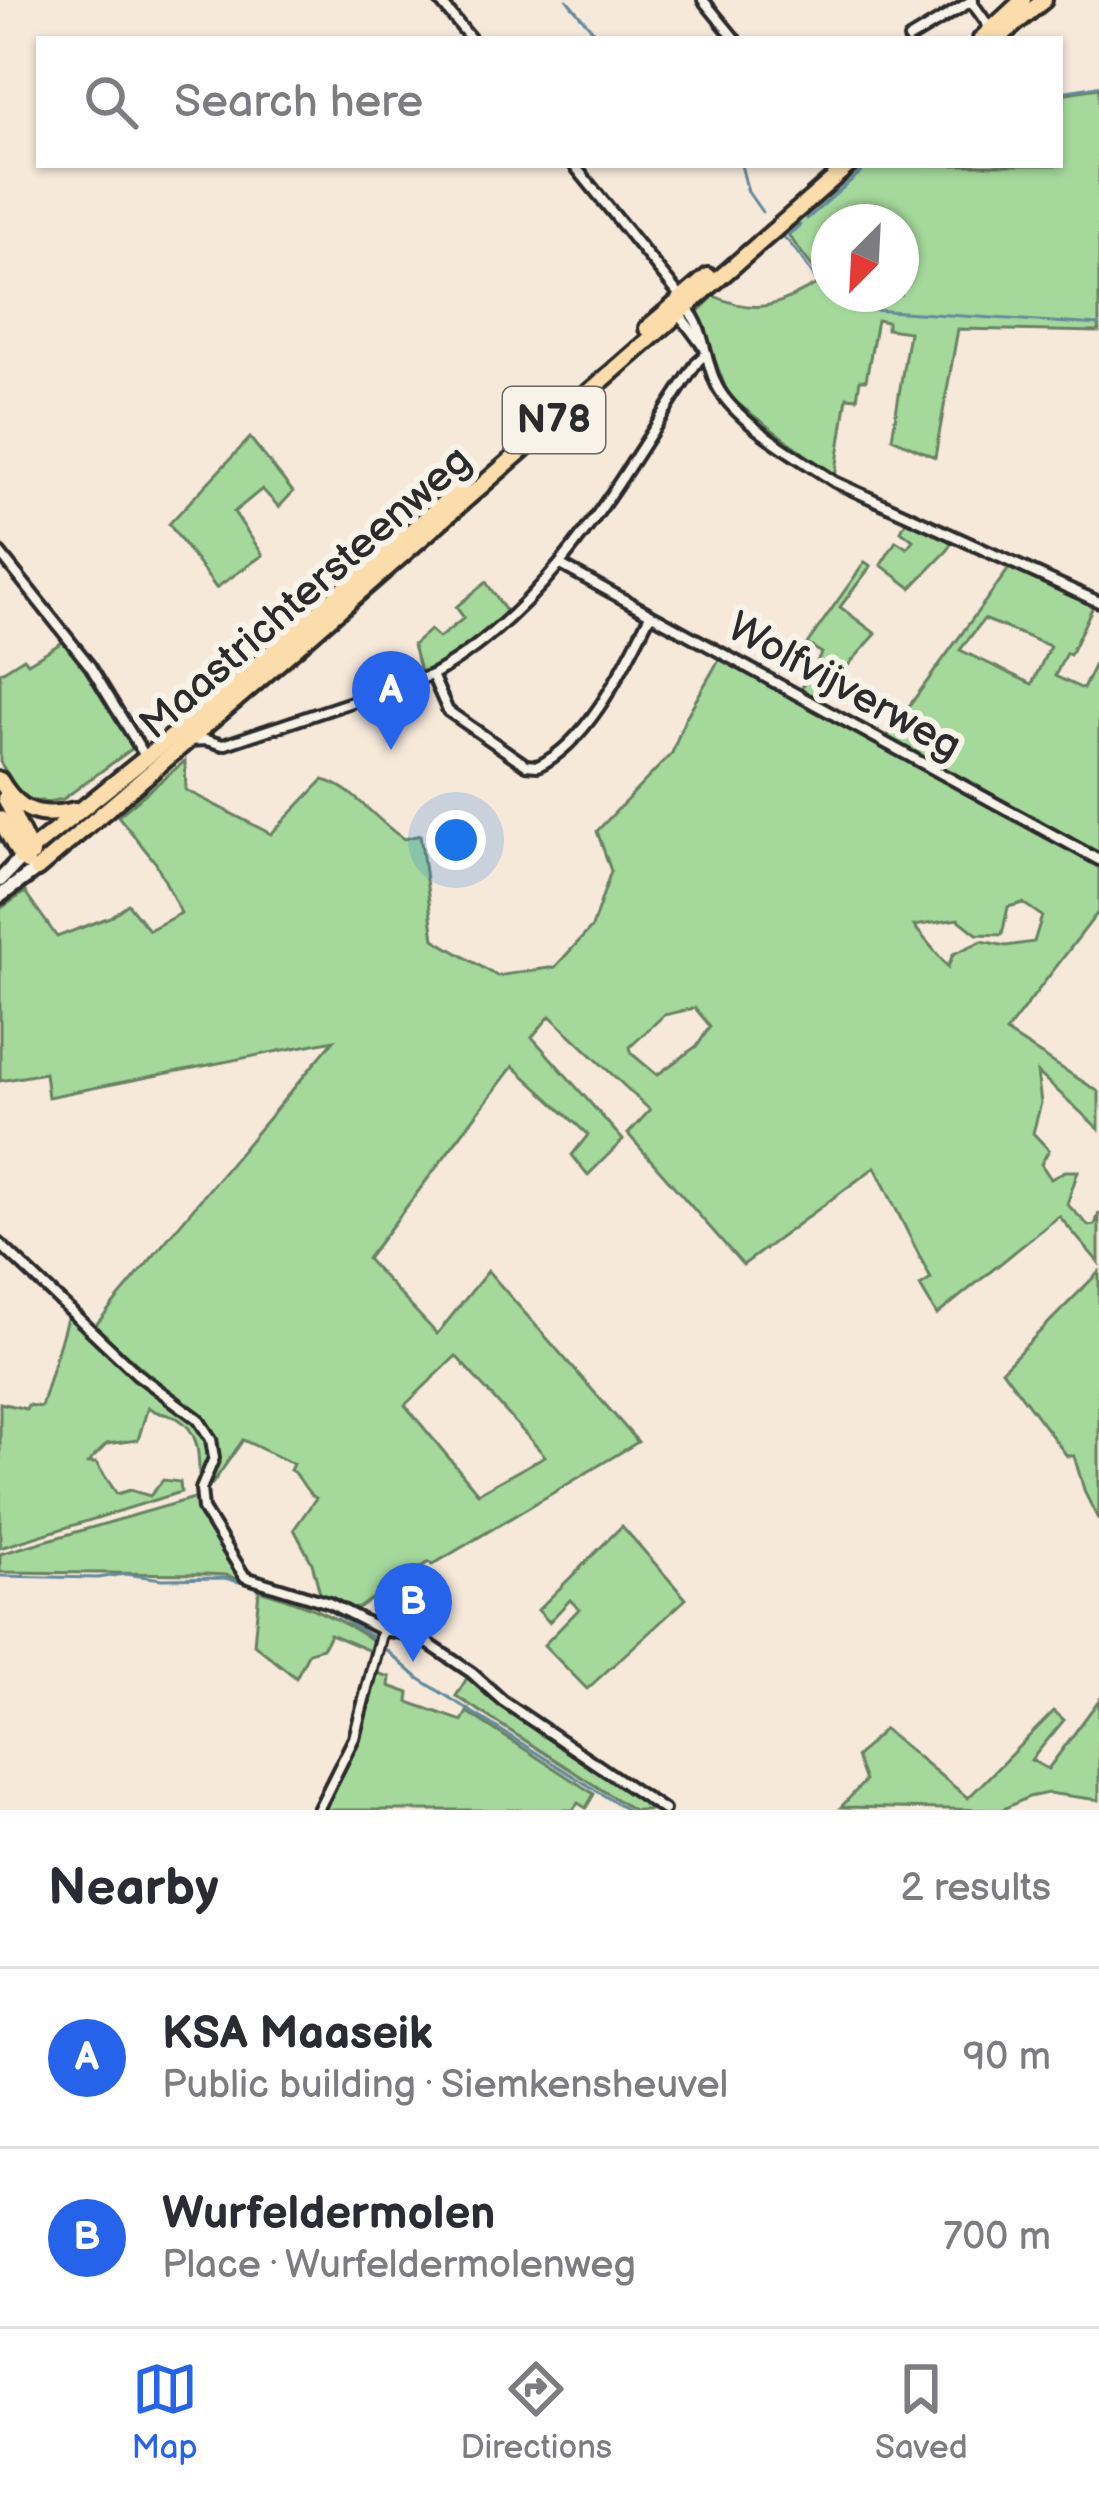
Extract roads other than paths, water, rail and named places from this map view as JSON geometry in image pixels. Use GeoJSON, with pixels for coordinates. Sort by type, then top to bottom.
{"type":"FeatureCollection","features":[{"type":"Feature","properties":{"kind":"main road"},"geometry":{"type":"LineString","coordinates":[[989,35],[1023,0]]}},
{"type":"Feature","properties":{"kind":"main road"},"geometry":{"type":"LineString","coordinates":[[989,35],[1044,0]]}},
{"type":"Feature","properties":{"kind":"main road","name":"N78"},"geometry":{"type":"LineString","coordinates":[[705,284],[832,168]]}},
{"type":"Feature","properties":{"kind":"main road","name":"N78"},"geometry":{"type":"LineString","coordinates":[[705,284],[845,168]]}},
{"type":"Feature","properties":{"kind":"main road","name":"Maastrichtersteenweg"},"geometry":{"type":"LineString","coordinates":[[0,896],[188,742],[206,733],[705,284]]}},
{"type":"Feature","properties":{"kind":"main road","name":"Maastrichtersteenweg"},"geometry":{"type":"LineString","coordinates":[[0,880],[682,306]]}},
{"type":"Feature","properties":{"kind":"main road"},"geometry":{"type":"LineString","coordinates":[[310,615],[318,622],[315,631]]}},
{"type":"Feature","properties":{"kind":"main road"},"geometry":{"type":"LineString","coordinates":[[0,784],[26,854]]}},
{"type":"Feature","properties":{"kind":"main road"},"geometry":{"type":"LineString","coordinates":[[0,784],[16,803],[33,813],[80,808]]}},
{"type":"Feature","properties":{"kind":"main road"},"geometry":{"type":"LineString","coordinates":[[0,819],[37,868]]}},
{"type":"Feature","properties":{"kind":"street"},"geometry":{"type":"LineString","coordinates":[[439,0],[469,36]]}},
{"type":"Feature","properties":{"kind":"street"},"geometry":{"type":"LineString","coordinates":[[914,36],[971,0],[989,35]]}},
{"type":"Feature","properties":{"kind":"street"},"geometry":{"type":"LineString","coordinates":[[702,2],[733,36]]}},
{"type":"Feature","properties":{"kind":"street"},"geometry":{"type":"LineString","coordinates":[[576,168],[682,306],[718,388],[736,411],[835,482],[1099,602]]}},
{"type":"Feature","properties":{"kind":"street"},"geometry":{"type":"LineString","coordinates":[[206,733],[223,745],[432,675],[461,659],[508,622],[561,565],[705,351]]}},
{"type":"Feature","properties":{"kind":"street"},"geometry":{"type":"LineString","coordinates":[[0,553],[90,665],[146,758]]}},
{"type":"Feature","properties":{"kind":"street","name":"Wolfvijverweg"},"geometry":{"type":"LineString","coordinates":[[561,565],[1099,860]]}},
{"type":"Feature","properties":{"kind":"street"},"geometry":{"type":"LineString","coordinates":[[432,675],[448,711],[526,765],[544,764],[611,690],[650,615]]}},
{"type":"Feature","properties":{"kind":"street"},"geometry":{"type":"LineString","coordinates":[[0,1244],[136,1374],[198,1419],[211,1439],[214,1459],[200,1494],[203,1509],[245,1577],[329,1603],[380,1640],[412,1635],[426,1642],[503,1701],[664,1810]]}},
{"type":"Feature","properties":{"kind":"street"},"geometry":{"type":"LineString","coordinates":[[318,1810],[354,1738],[380,1640]]}},
{"type":"Feature","properties":{"kind":"waterway"},"geometry":{"type":"LineString","coordinates":[[567,0],[597,36]]}},
{"type":"Feature","properties":{"kind":"waterway"},"geometry":{"type":"LineString","coordinates":[[1063,92],[1099,86]]}},
{"type":"Feature","properties":{"kind":"waterway"},"geometry":{"type":"LineString","coordinates":[[742,168],[748,192],[762,212]]}},
{"type":"Feature","properties":{"kind":"waterway"},"geometry":{"type":"LineString","coordinates":[[807,219],[866,168]]}},
{"type":"Feature","properties":{"kind":"waterway"},"geometry":{"type":"LineString","coordinates":[[788,235],[800,225]]}},
{"type":"Feature","properties":{"kind":"waterway"},"geometry":{"type":"LineString","coordinates":[[784,237],[822,287],[857,309],[1099,325]]}},
{"type":"Feature","properties":{"kind":"waterway"},"geometry":{"type":"LineString","coordinates":[[0,1576],[225,1578],[320,1605],[369,1635],[418,1678],[627,1810]]}},
{"type":"Feature","properties":{"kind":"place","name":"KSA Maaseik"},"geometry":{"type":"Point","coordinates":[391,750]}},
{"type":"Feature","properties":{"kind":"place","name":"Wurfeldermolen"},"geometry":{"type":"Point","coordinates":[413,1662]}}]}
